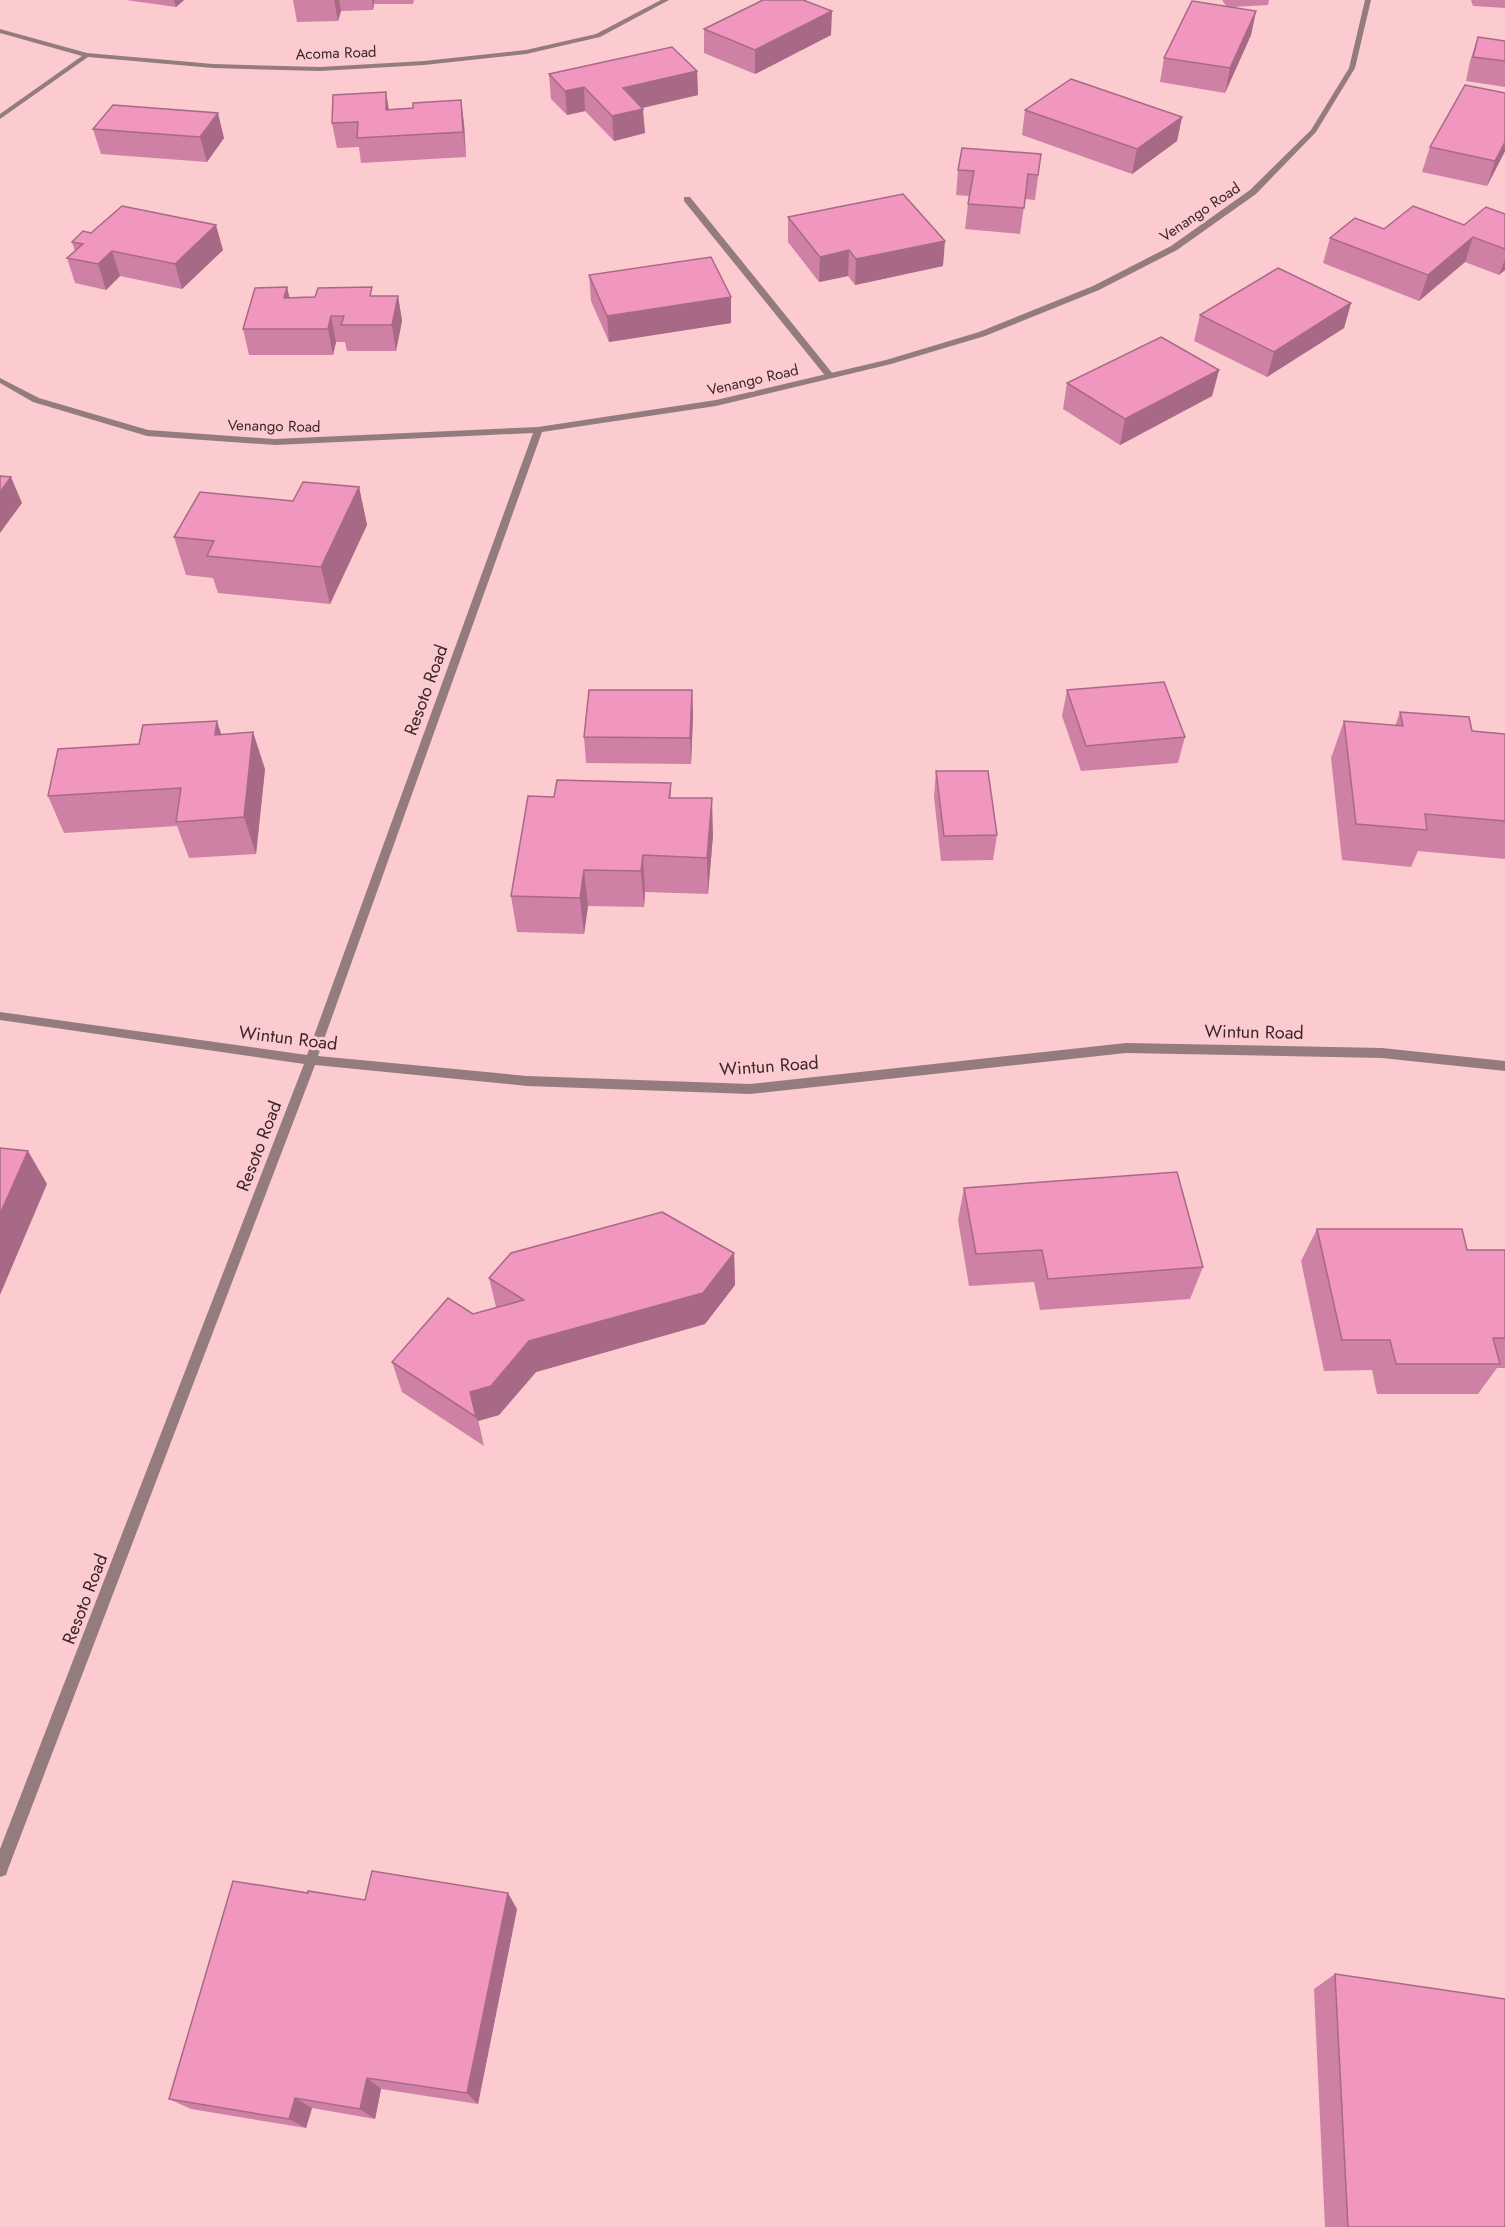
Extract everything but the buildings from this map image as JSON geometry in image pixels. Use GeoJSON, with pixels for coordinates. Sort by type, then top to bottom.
{"type":"FeatureCollection","features":[{"type":"Feature","properties":{"kind":"street","name":"Acoma Road"},"geometry":{"type":"LineString","coordinates":[[0,31],[87,55],[213,66],[320,69],[424,63],[526,52],[598,36],[666,0]]}},
{"type":"Feature","properties":{"kind":"street","name":"Venango Road"},"geometry":{"type":"LineString","coordinates":[[0,380],[36,400],[147,433],[275,442],[538,430],[716,403],[830,376],[982,334],[1096,288],[1174,248],[1253,192],[1314,131],[1352,68],[1368,0]]}},
{"type":"Feature","properties":{"kind":"street"},"geometry":{"type":"LineString","coordinates":[[0,117],[87,55]]}},
{"type":"Feature","properties":{"kind":"street"},"geometry":{"type":"LineString","coordinates":[[687,200],[830,376]]}},
{"type":"Feature","properties":{"kind":"street","name":"Resoto Road"},"geometry":{"type":"LineString","coordinates":[[0,1869],[312,1060],[538,430]]}},
{"type":"Feature","properties":{"kind":"street","name":"Wintun Road"},"geometry":{"type":"LineString","coordinates":[[0,1016],[312,1060],[527,1081],[750,1089],[1126,1048],[1382,1053],[1505,1066]]}}]}
